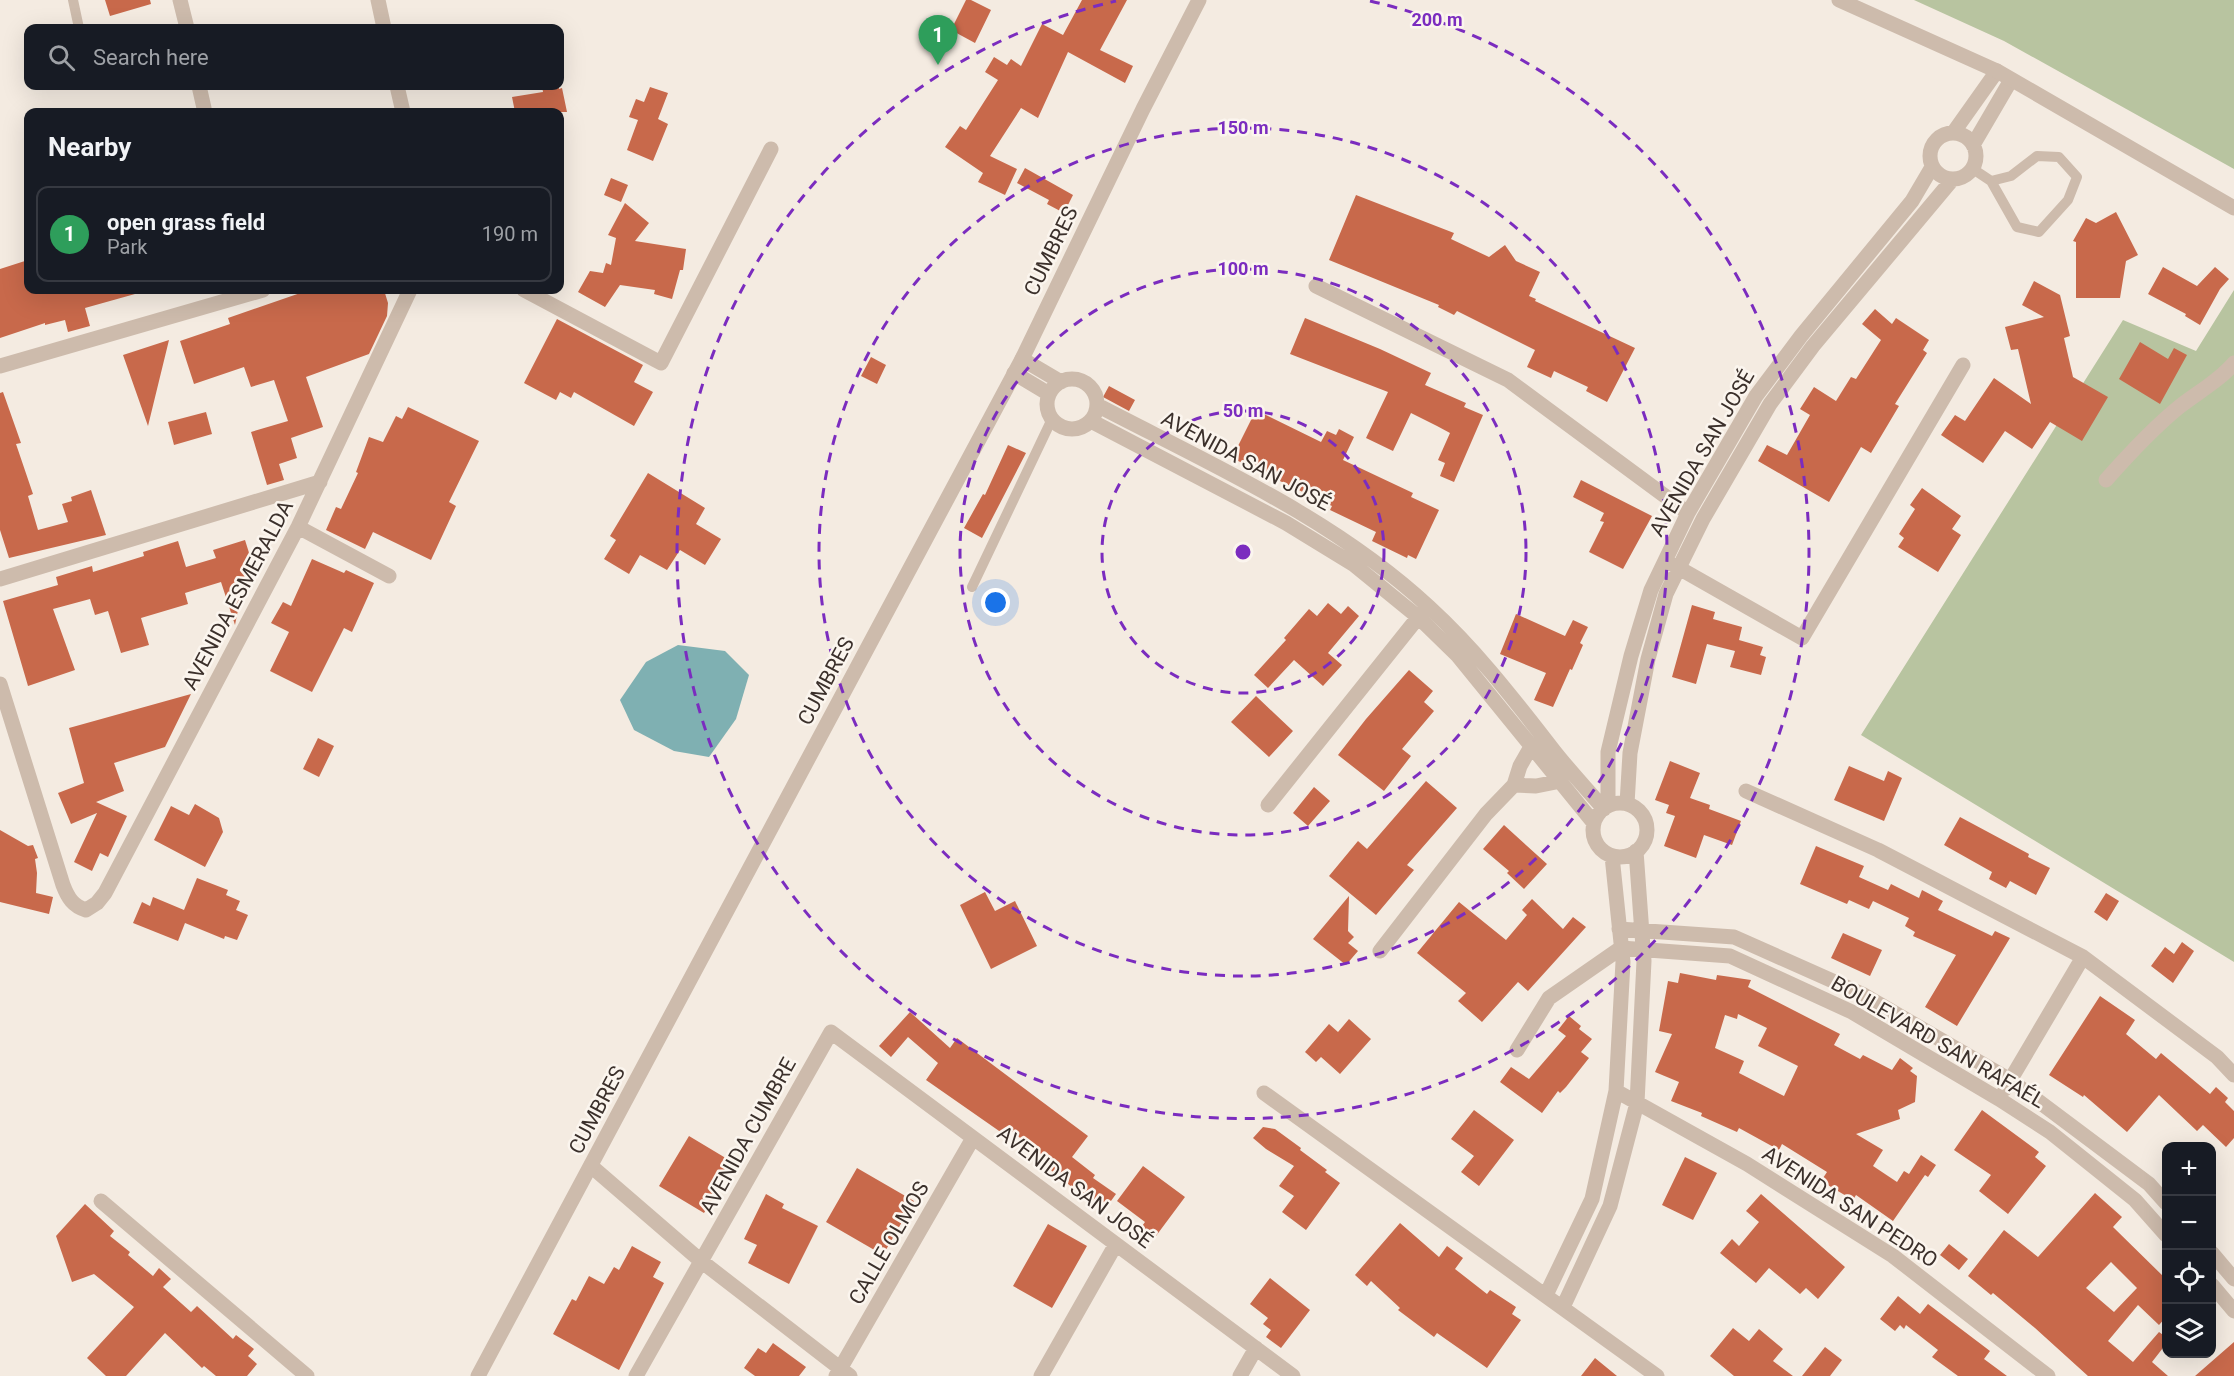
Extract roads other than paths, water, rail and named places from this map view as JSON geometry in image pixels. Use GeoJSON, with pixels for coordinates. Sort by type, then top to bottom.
{"type":"FeatureCollection","features":[{"type":"Feature","properties":{"kind":"street"},"geometry":{"type":"LineString","coordinates":[[180,0],[186,24]]}},
{"type":"Feature","properties":{"kind":"street"},"geometry":{"type":"LineString","coordinates":[[378,0],[383,24]]}},
{"type":"Feature","properties":{"kind":"street","name":"CUMBRES"},"geometry":{"type":"LineString","coordinates":[[478,1376],[1022,358],[1143,109],[1199,0]]}},
{"type":"Feature","properties":{"kind":"street"},"geometry":{"type":"LineString","coordinates":[[1839,0],[1997,71],[2234,208]]}},
{"type":"Feature","properties":{"kind":"street"},"geometry":{"type":"LineString","coordinates":[[1953,133],[1969,139],[1973,145],[1976,161],[1973,169],[1960,179],[1952,180],[1937,174],[1932,167],[1929,159],[1933,144],[1938,138],[1953,133],[1997,71]]}},
{"type":"Feature","properties":{"kind":"street"},"geometry":{"type":"LineString","coordinates":[[1973,145],[2011,80]]}},
{"type":"Feature","properties":{"kind":"street"},"geometry":{"type":"LineString","coordinates":[[200,90],[204,108]]}},
{"type":"Feature","properties":{"kind":"street"},"geometry":{"type":"LineString","coordinates":[[398,90],[402,108]]}},
{"type":"Feature","properties":{"kind":"street"},"geometry":{"type":"LineString","coordinates":[[532,294],[662,363],[771,149]]}},
{"type":"Feature","properties":{"kind":"street","name":"AVENIDA SAN JOSÉ"},"geometry":{"type":"LineString","coordinates":[[1627,804],[1630,753],[1648,659],[1672,564],[1688,513],[1756,396],[1801,336],[1912,201],[1932,167]]}},
{"type":"Feature","properties":{"kind":"street","name":"AVENIDA SAN JOSÉ"},"geometry":{"type":"LineString","coordinates":[[1606,807],[1608,752],[1637,634],[1651,590],[1703,519],[1770,404],[1813,346],[1952,180]]}},
{"type":"Feature","properties":{"kind":"street"},"geometry":{"type":"LineString","coordinates":[[1316,286],[1508,380],[1688,513]]}},
{"type":"Feature","properties":{"kind":"street"},"geometry":{"type":"LineString","coordinates":[[0,366],[249,294]]}},
{"type":"Feature","properties":{"kind":"street","name":"AVENIDA ESMERALDA"},"geometry":{"type":"LineString","coordinates":[[0,684],[63,885],[68,898],[78,907],[86,910],[97,903],[105,893],[298,527],[408,294]]}},
{"type":"Feature","properties":{"kind":"street"},"geometry":{"type":"LineString","coordinates":[[1022,358],[1061,382]]}},
{"type":"Feature","properties":{"kind":"street"},"geometry":{"type":"LineString","coordinates":[[2106,480],[2141,440],[2225,373],[2234,363]]}},
{"type":"Feature","properties":{"kind":"street"},"geometry":{"type":"LineString","coordinates":[[1672,564],[1802,638],[1963,365]]}},
{"type":"Feature","properties":{"kind":"street"},"geometry":{"type":"LineString","coordinates":[[1014,373],[1049,394]]}},
{"type":"Feature","properties":{"kind":"street"},"geometry":{"type":"LineString","coordinates":[[1069,379],[1086,383],[1096,396],[1095,414],[1090,421],[1076,429],[1059,425],[1048,411],[1049,394],[1061,382],[1069,379]]}},
{"type":"Feature","properties":{"kind":"street","name":"AVENIDA SAN JOSÉ"},"geometry":{"type":"LineString","coordinates":[[1097,405],[1295,508],[1352,545],[1422,611],[1593,822]]}},
{"type":"Feature","properties":{"kind":"street","name":"AVENIDA SAN JOSÉ"},"geometry":{"type":"LineString","coordinates":[[1090,421],[1286,523],[1353,564],[1469,646],[1516,701],[1557,755],[1606,807]]}},
{"type":"Feature","properties":{"kind":"street"},"geometry":{"type":"LineString","coordinates":[[1216,488],[1224,471]]}},
{"type":"Feature","properties":{"kind":"street"},"geometry":{"type":"LineString","coordinates":[[0,579],[320,482]]}},
{"type":"Feature","properties":{"kind":"street"},"geometry":{"type":"LineString","coordinates":[[298,527],[389,576]]}},
{"type":"Feature","properties":{"kind":"street"},"geometry":{"type":"LineString","coordinates":[[1268,805],[1422,611]]}},
{"type":"Feature","properties":{"kind":"street"},"geometry":{"type":"LineString","coordinates":[[1380,951],[1486,814],[1514,785],[1520,766],[1532,745]]}},
{"type":"Feature","properties":{"kind":"street"},"geometry":{"type":"LineString","coordinates":[[1514,785],[1536,786],[1561,781]]}},
{"type":"Feature","properties":{"kind":"street"},"geometry":{"type":"LineString","coordinates":[[1746,791],[1878,850],[2082,957],[2217,1057],[2234,1075]]}},
{"type":"Feature","properties":{"kind":"street"},"geometry":{"type":"LineString","coordinates":[[1619,803],[1627,804],[1641,814],[1647,829],[1646,838],[1636,851],[1629,855],[1612,856],[1604,852],[1594,839],[1593,822],[1597,814],[1606,807],[1619,803]]}},
{"type":"Feature","properties":{"kind":"street"},"geometry":{"type":"LineString","coordinates":[[1563,1308],[1610,1206],[1637,1103],[1644,961],[1636,851]]}},
{"type":"Feature","properties":{"kind":"street"},"geometry":{"type":"LineString","coordinates":[[1546,1295],[1592,1199],[1616,1091],[1623,962],[1612,856]]}},
{"type":"Feature","properties":{"kind":"street","name":"BOULEVARD SAN RAFAÉL"},"geometry":{"type":"LineString","coordinates":[[1619,929],[1734,937],[1862,994],[2010,1080],[2150,1184],[2162,1198]]}},
{"type":"Feature","properties":{"kind":"street"},"geometry":{"type":"LineString","coordinates":[[1517,1050],[1549,998],[1621,948]]}},
{"type":"Feature","properties":{"kind":"street","name":"BOULEVARD SAN RAFAÉL"},"geometry":{"type":"LineString","coordinates":[[1621,948],[1730,956],[1852,1012],[2000,1099],[2050,1132],[2135,1200],[2162,1230]]}},
{"type":"Feature","properties":{"kind":"street"},"geometry":{"type":"LineString","coordinates":[[2000,1099],[2082,957]]}},
{"type":"Feature","properties":{"kind":"street","name":"AVENIDA SAN JOSÉ"},"geometry":{"type":"LineString","coordinates":[[831,1032],[1293,1376]]}},
{"type":"Feature","properties":{"kind":"street","name":"AVENIDA CUMBRE"},"geometry":{"type":"LineString","coordinates":[[636,1376],[831,1032]]}},
{"type":"Feature","properties":{"kind":"street","name":"AVENIDA SAN PEDRO"},"geometry":{"type":"LineString","coordinates":[[1616,1091],[1747,1164],[1893,1256],[2048,1376]]}},
{"type":"Feature","properties":{"kind":"street"},"geometry":{"type":"LineString","coordinates":[[1264,1093],[1658,1376]]}},
{"type":"Feature","properties":{"kind":"street","name":"CALLE OLMOS"},"geometry":{"type":"LineString","coordinates":[[842,1374],[974,1138]]}},
{"type":"Feature","properties":{"kind":"street"},"geometry":{"type":"LineString","coordinates":[[591,1166],[701,1261],[842,1374]]}},
{"type":"Feature","properties":{"kind":"street"},"geometry":{"type":"LineString","coordinates":[[101,1201],[307,1376]]}},
{"type":"Feature","properties":{"kind":"street"},"geometry":{"type":"LineString","coordinates":[[1041,1376],[1116,1244]]}},
{"type":"Feature","properties":{"kind":"street"},"geometry":{"type":"LineString","coordinates":[[2216,1259],[2234,1279]]}},
{"type":"Feature","properties":{"kind":"street"},"geometry":{"type":"LineString","coordinates":[[2216,1291],[2234,1311]]}},
{"type":"Feature","properties":{"kind":"street"},"geometry":{"type":"LineString","coordinates":[[1240,1376],[1256,1348]]}},
{"type":"Feature","properties":{"kind":"lane"},"geometry":{"type":"LineString","coordinates":[[73,0],[78,24]]}},
{"type":"Feature","properties":{"kind":"lane"},"geometry":{"type":"LineString","coordinates":[[1973,169],[1990,181],[2016,226],[2039,232],[2068,201],[2077,177],[2059,157],[2037,156],[2011,176],[1990,181]]}},
{"type":"Feature","properties":{"kind":"lane"},"geometry":{"type":"LineString","coordinates":[[972,587],[1052,419]]}},
{"type":"Feature","properties":{"kind":"water"},"geometry":{"type":"Polygon","coordinates":[[[678,645],[725,651],[749,675],[736,719],[709,757],[674,751],[634,730],[620,700],[646,662],[678,645]]]}},
{"type":"Feature","properties":{"kind":"place","name":"open grass field"},"geometry":{"type":"Point","coordinates":[938,65]}}]}
